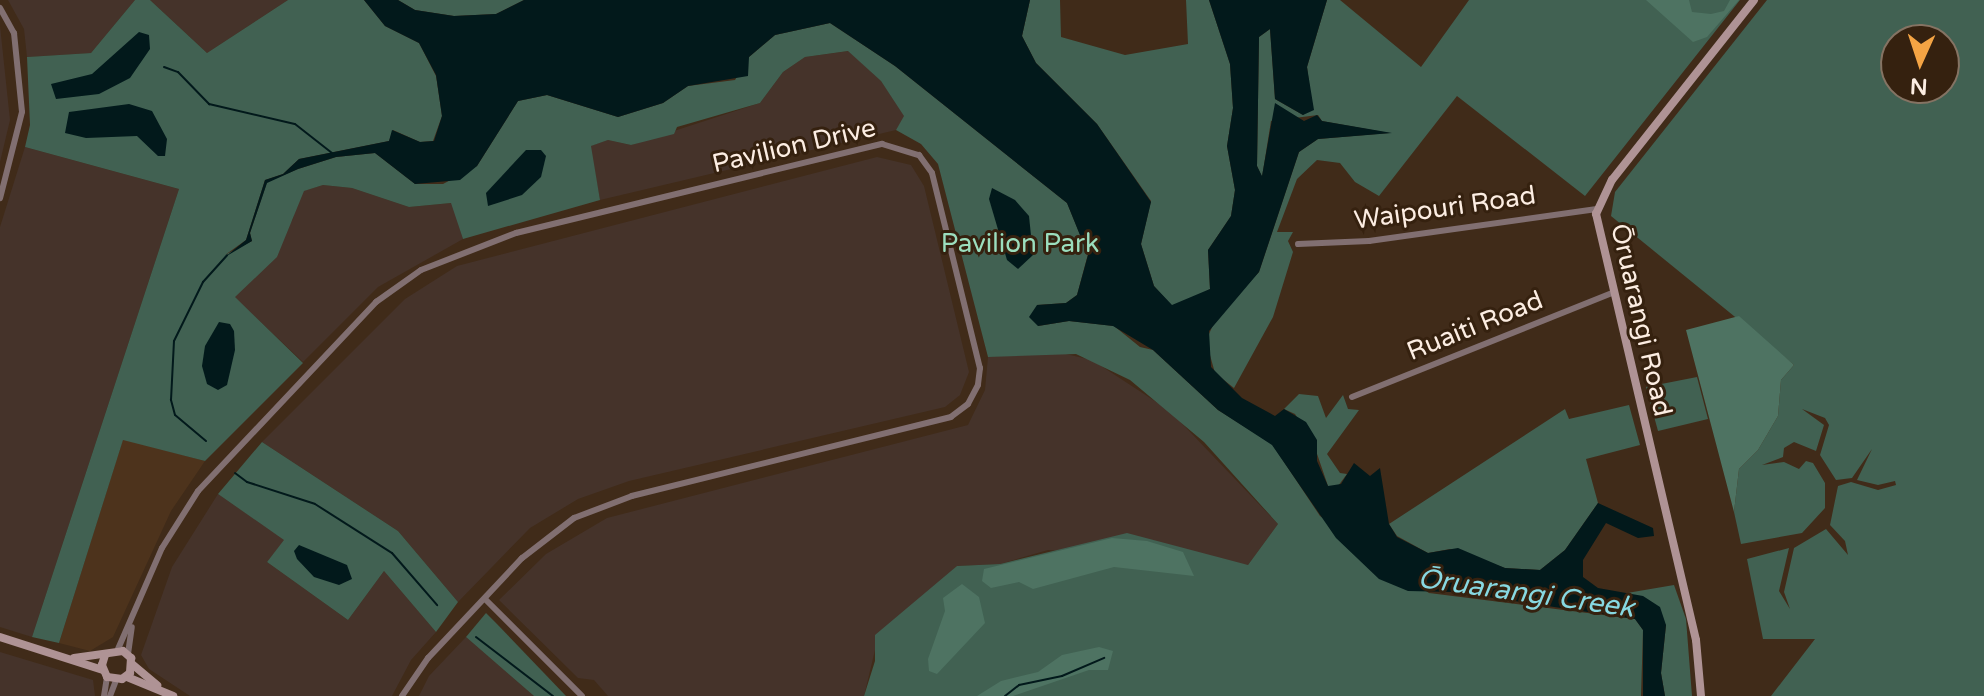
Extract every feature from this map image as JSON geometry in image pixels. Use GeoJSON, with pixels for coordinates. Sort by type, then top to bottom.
{"type":"FeatureCollection","features":[{"type":"Feature","properties":{"kind":"street","name":"Ōruarangi Road"},"geometry":{"type":"LineString","coordinates":[[1701,696],[1696,640],[1612,293],[1597,209],[1612,180],[1754,0]]}},
{"type":"Feature","properties":{"kind":"street"},"geometry":{"type":"LineString","coordinates":[[0,8],[14,33],[22,112],[0,198]]}},
{"type":"Feature","properties":{"kind":"street","name":"Pavilion Drive"},"geometry":{"type":"LineString","coordinates":[[118,649],[132,623],[162,548],[198,491],[376,302],[421,270],[516,233],[882,144],[919,155],[932,173],[980,368],[978,385],[968,404],[951,417],[605,504],[549,534],[428,658],[402,696]]}},
{"type":"Feature","properties":{"kind":"street","name":"Waipouri Road"},"geometry":{"type":"LineString","coordinates":[[1298,244],[1369,241],[1597,209]]}},
{"type":"Feature","properties":{"kind":"street","name":"Ruaiti Road"},"geometry":{"type":"LineString","coordinates":[[1352,397],[1612,293]]}},
{"type":"Feature","properties":{"kind":"street"},"geometry":{"type":"LineString","coordinates":[[485,599],[582,696]]}},
{"type":"Feature","properties":{"kind":"street","name":"Pavilion Drive"},"geometry":{"type":"LineString","coordinates":[[128,654],[132,623]]}},
{"type":"Feature","properties":{"kind":"street"},"geometry":{"type":"LineString","coordinates":[[0,637],[74,658],[109,676],[127,677],[160,688]]}},
{"type":"Feature","properties":{"kind":"street"},"geometry":{"type":"LineString","coordinates":[[74,658],[105,655],[118,649],[128,654],[132,664],[173,696]]}},
{"type":"Feature","properties":{"kind":"street"},"geometry":{"type":"LineString","coordinates":[[105,655],[109,676],[107,696]]}},
{"type":"Feature","properties":{"kind":"street"},"geometry":{"type":"LineString","coordinates":[[127,677],[132,664]]}},
{"type":"Feature","properties":{"kind":"shaded area"},"geometry":{"type":"Polygon","coordinates":[[[8,0],[135,0],[91,53],[27,57],[24,29],[8,0]]]}},
{"type":"Feature","properties":{"kind":"shaded area"},"geometry":{"type":"Polygon","coordinates":[[[150,0],[288,0],[207,53],[150,0]]]}},
{"type":"Feature","properties":{"kind":"shaded area"},"geometry":{"type":"Polygon","coordinates":[[[0,26],[10,120],[0,162],[0,26]]]}},
{"type":"Feature","properties":{"kind":"shaded area"},"geometry":{"type":"Polygon","coordinates":[[[849,51],[881,81],[905,116],[896,130],[600,200],[590,146],[608,140],[631,145],[760,103],[783,72],[805,57],[849,51]]]}},
{"type":"Feature","properties":{"kind":"shaded area"},"geometry":{"type":"Polygon","coordinates":[[[25,147],[179,189],[32,637],[0,627],[0,227],[25,147]]]}},
{"type":"Feature","properties":{"kind":"shaded area"},"geometry":{"type":"Polygon","coordinates":[[[877,157],[911,165],[924,186],[969,372],[960,395],[945,407],[629,481],[578,499],[530,528],[458,602],[398,531],[262,442],[405,299],[457,266],[877,157]]]}},
{"type":"Feature","properties":{"kind":"shaded area"},"geometry":{"type":"Polygon","coordinates":[[[323,185],[352,188],[409,207],[452,203],[463,239],[378,287],[303,362],[234,297],[293,219],[296,200],[303,191],[323,185]]]}},
{"type":"Feature","properties":{"kind":"shaded area"},"geometry":{"type":"Polygon","coordinates":[[[1057,352],[1092,360],[1170,411],[1278,524],[1248,565],[1048,550],[1000,564],[957,566],[875,650],[864,696],[608,696],[594,680],[578,678],[499,600],[546,554],[607,518],[968,425],[985,390],[988,357],[1057,352]]]}},
{"type":"Feature","properties":{"kind":"shaded area"},"geometry":{"type":"Polygon","coordinates":[[[123,439],[205,461],[171,511],[113,637],[90,651],[59,643],[123,439]]]}},
{"type":"Feature","properties":{"kind":"shaded area"},"geometry":{"type":"Polygon","coordinates":[[[218,494],[285,540],[267,562],[348,620],[384,571],[436,632],[411,660],[392,696],[190,696],[149,669],[141,655],[172,567],[218,494]]]}},
{"type":"Feature","properties":{"kind":"shaded area"},"geometry":{"type":"Polygon","coordinates":[[[466,637],[534,696],[419,696],[429,676],[466,637]]]}},
{"type":"Feature","properties":{"kind":"shaded area"},"geometry":{"type":"Polygon","coordinates":[[[0,652],[93,680],[95,696],[0,696],[0,652]]]}},
{"type":"Feature","properties":{"kind":"green space","name":"Pavilion Park"},"geometry":{"type":"Polygon","coordinates":[[[135,0],[150,0],[207,53],[288,0],[364,0],[385,26],[419,43],[436,76],[442,116],[433,141],[420,142],[393,130],[389,141],[299,159],[283,174],[265,180],[246,240],[225,255],[252,241],[250,233],[267,182],[298,169],[336,157],[375,153],[415,184],[443,184],[477,166],[518,101],[547,95],[618,117],[663,103],[688,86],[735,80],[749,57],[775,35],[830,23],[895,66],[1067,203],[1088,254],[1077,295],[1066,303],[1037,305],[1038,326],[1069,321],[1114,326],[1140,347],[1153,350],[1218,410],[1272,444],[1320,516],[1429,593],[1635,619],[1643,630],[1641,696],[864,696],[875,661],[875,635],[957,566],[1000,564],[1127,533],[1248,565],[1278,524],[1204,442],[1130,380],[1076,354],[988,357],[938,164],[921,144],[896,130],[904,116],[881,81],[848,51],[805,57],[783,72],[760,103],[677,127],[674,134],[631,145],[608,140],[591,146],[600,200],[463,239],[451,203],[409,207],[352,188],[323,185],[304,191],[277,257],[235,297],[303,363],[205,461],[123,440],[59,643],[32,637],[179,189],[25,147],[30,125],[27,57],[91,53],[135,0]]]}},
{"type":"Feature","properties":{"kind":"green space"},"geometry":{"type":"Polygon","coordinates":[[[398,0],[524,0],[496,14],[454,16],[415,10],[398,0]]]}},
{"type":"Feature","properties":{"kind":"green space"},"geometry":{"type":"Polygon","coordinates":[[[1030,0],[1060,0],[1061,37],[1125,55],[1188,44],[1186,0],[1209,0],[1230,64],[1233,108],[1227,146],[1235,190],[1231,216],[1208,250],[1210,289],[1193,299],[1172,306],[1154,286],[1141,244],[1151,201],[1097,124],[1036,63],[1022,36],[1030,0]]]}},
{"type":"Feature","properties":{"kind":"green space"},"geometry":{"type":"Polygon","coordinates":[[[1327,0],[1340,0],[1421,67],[1469,0],[1740,0],[1585,196],[1457,96],[1379,196],[1355,182],[1340,163],[1317,160],[1297,179],[1277,232],[1293,232],[1288,241],[1293,252],[1273,317],[1234,388],[1215,373],[1206,341],[1216,318],[1259,272],[1299,152],[1318,139],[1389,133],[1322,121],[1318,115],[1271,121],[1262,177],[1257,166],[1259,37],[1270,29],[1275,99],[1303,115],[1312,106],[1307,67],[1327,0]]]}},
{"type":"Feature","properties":{"kind":"green space"},"geometry":{"type":"Polygon","coordinates":[[[1646,0],[1689,0],[1692,12],[1711,14],[1724,11],[1730,0],[1739,0],[1707,37],[1693,42],[1646,0]]]}},
{"type":"Feature","properties":{"kind":"green space"},"geometry":{"type":"Polygon","coordinates":[[[1767,0],[1984,0],[1984,696],[1771,696],[1815,639],[1763,639],[1747,559],[1789,548],[1779,591],[1790,609],[1784,592],[1794,548],[1826,529],[1848,555],[1845,541],[1830,525],[1838,486],[1851,482],[1878,490],[1896,485],[1895,481],[1878,485],[1857,480],[1872,449],[1852,478],[1836,480],[1820,455],[1829,425],[1825,418],[1802,409],[1824,425],[1816,451],[1794,442],[1784,448],[1783,457],[1762,465],[1784,462],[1799,469],[1806,461],[1813,463],[1825,483],[1825,508],[1802,533],[1741,544],[1734,512],[1739,469],[1758,450],[1778,416],[1781,380],[1794,365],[1611,216],[1615,192],[1767,0]]]}},
{"type":"Feature","properties":{"kind":"green space"},"geometry":{"type":"Polygon","coordinates":[[[1739,316],[1794,365],[1781,380],[1778,416],[1758,450],[1739,469],[1734,512],[1686,330],[1739,316]]]}},
{"type":"Feature","properties":{"kind":"green space"},"geometry":{"type":"Polygon","coordinates":[[[1697,377],[1708,419],[1658,431],[1646,387],[1697,377]]]}},
{"type":"Feature","properties":{"kind":"green space"},"geometry":{"type":"Polygon","coordinates":[[[1299,394],[1318,396],[1326,418],[1343,395],[1348,409],[1359,410],[1327,454],[1340,473],[1347,474],[1338,486],[1328,486],[1314,445],[1295,414],[1284,409],[1299,394]]]}},
{"type":"Feature","properties":{"kind":"green space"},"geometry":{"type":"Polygon","coordinates":[[[1629,405],[1640,445],[1586,459],[1598,503],[1565,550],[1540,570],[1505,568],[1450,549],[1428,553],[1397,536],[1389,524],[1565,409],[1569,419],[1629,405]]]}},
{"type":"Feature","properties":{"kind":"green space"},"geometry":{"type":"Polygon","coordinates":[[[262,442],[398,531],[458,602],[436,632],[384,571],[348,620],[267,562],[284,540],[218,494],[262,442]]]}},
{"type":"Feature","properties":{"kind":"green space"},"geometry":{"type":"Polygon","coordinates":[[[1112,538],[1147,541],[1183,552],[1194,576],[1114,567],[1033,589],[1019,582],[991,588],[982,581],[984,569],[1112,538]]]}},
{"type":"Feature","properties":{"kind":"green space"},"geometry":{"type":"Polygon","coordinates":[[[962,584],[979,597],[985,623],[937,674],[929,671],[928,659],[945,611],[943,598],[962,584]]]}},
{"type":"Feature","properties":{"kind":"green space"},"geometry":{"type":"Polygon","coordinates":[[[1674,585],[1686,619],[1692,696],[1665,696],[1661,673],[1666,625],[1627,593],[1674,585]]]}},
{"type":"Feature","properties":{"kind":"green space"},"geometry":{"type":"Polygon","coordinates":[[[486,613],[566,696],[534,696],[466,637],[486,613]]]}},
{"type":"Feature","properties":{"kind":"green space"},"geometry":{"type":"Polygon","coordinates":[[[1099,647],[1113,651],[1108,670],[1089,670],[1013,696],[977,696],[1001,681],[1038,672],[1062,655],[1099,647]]]}},
{"type":"Feature","properties":{"kind":"water"},"geometry":{"type":"Polygon","coordinates":[[[364,0],[398,0],[415,10],[454,16],[496,14],[524,0],[1030,0],[1022,36],[1036,63],[1097,124],[1151,202],[1141,244],[1154,286],[1172,305],[1210,289],[1208,250],[1231,216],[1235,190],[1227,146],[1233,108],[1230,64],[1209,0],[1327,0],[1307,67],[1314,110],[1303,115],[1275,99],[1270,29],[1259,37],[1257,166],[1262,176],[1275,103],[1304,121],[1317,115],[1322,121],[1392,133],[1318,139],[1299,152],[1259,272],[1209,331],[1211,367],[1242,398],[1275,416],[1284,409],[1306,422],[1317,440],[1317,461],[1328,486],[1341,484],[1354,463],[1370,476],[1380,468],[1389,524],[1397,537],[1428,553],[1458,548],[1505,568],[1540,570],[1565,550],[1598,503],[1653,528],[1654,536],[1638,538],[1606,523],[1583,560],[1583,577],[1598,588],[1643,596],[1660,607],[1666,625],[1661,673],[1665,696],[1643,696],[1643,630],[1635,619],[1453,592],[1408,591],[1379,579],[1336,538],[1272,445],[1218,410],[1153,350],[1113,326],[1069,321],[1038,326],[1029,317],[1037,305],[1066,303],[1077,295],[1088,255],[1067,203],[895,66],[830,23],[775,35],[749,57],[748,76],[688,86],[663,103],[618,117],[547,95],[518,101],[477,166],[460,180],[415,184],[375,153],[336,157],[298,169],[267,183],[250,233],[252,241],[225,257],[246,240],[265,180],[283,174],[299,159],[389,141],[392,130],[420,142],[434,141],[442,116],[436,75],[419,43],[385,26],[364,0]]]}},
{"type":"Feature","properties":{"kind":"water"},"geometry":{"type":"Polygon","coordinates":[[[139,32],[149,35],[150,49],[130,78],[99,94],[56,99],[51,84],[92,74],[139,32]]]}},
{"type":"Feature","properties":{"kind":"water"},"geometry":{"type":"Polygon","coordinates":[[[129,104],[152,111],[167,139],[165,156],[158,156],[137,136],[86,138],[65,133],[69,112],[129,104]]]}},
{"type":"Feature","properties":{"kind":"water"},"geometry":{"type":"Polygon","coordinates":[[[526,150],[541,150],[546,156],[541,177],[522,195],[488,206],[486,193],[526,150]]]}},
{"type":"Feature","properties":{"kind":"water"},"geometry":{"type":"Polygon","coordinates":[[[992,188],[1015,200],[1029,216],[1033,255],[1018,269],[1007,260],[989,199],[992,188]]]}},
{"type":"Feature","properties":{"kind":"water"},"geometry":{"type":"Polygon","coordinates":[[[219,322],[230,324],[234,331],[235,350],[227,385],[218,390],[207,384],[202,366],[205,346],[219,322]]]}},
{"type":"Feature","properties":{"kind":"water"},"geometry":{"type":"Polygon","coordinates":[[[299,545],[347,565],[352,579],[339,585],[314,577],[297,559],[294,551],[299,545]]]}},
{"type":"Feature","properties":{"kind":"waterway"},"geometry":{"type":"LineString","coordinates":[[164,67],[178,72],[209,104],[295,124],[332,153]]}},
{"type":"Feature","properties":{"kind":"waterway","name":"Ōruarangi Creek"},"geometry":{"type":"LineString","coordinates":[[206,441],[175,415],[171,400],[174,341],[203,282],[227,255]]}},
{"type":"Feature","properties":{"kind":"waterway","name":"Ōruarangi Creek"},"geometry":{"type":"LineString","coordinates":[[235,473],[247,482],[315,504],[392,553],[437,605]]}},
{"type":"Feature","properties":{"kind":"waterway","name":"Ōruarangi Creek"},"geometry":{"type":"LineString","coordinates":[[476,637],[553,696]]}},
{"type":"Feature","properties":{"kind":"waterway"},"geometry":{"type":"LineString","coordinates":[[1005,696],[1019,685],[1062,676],[1104,658]]}}]}
